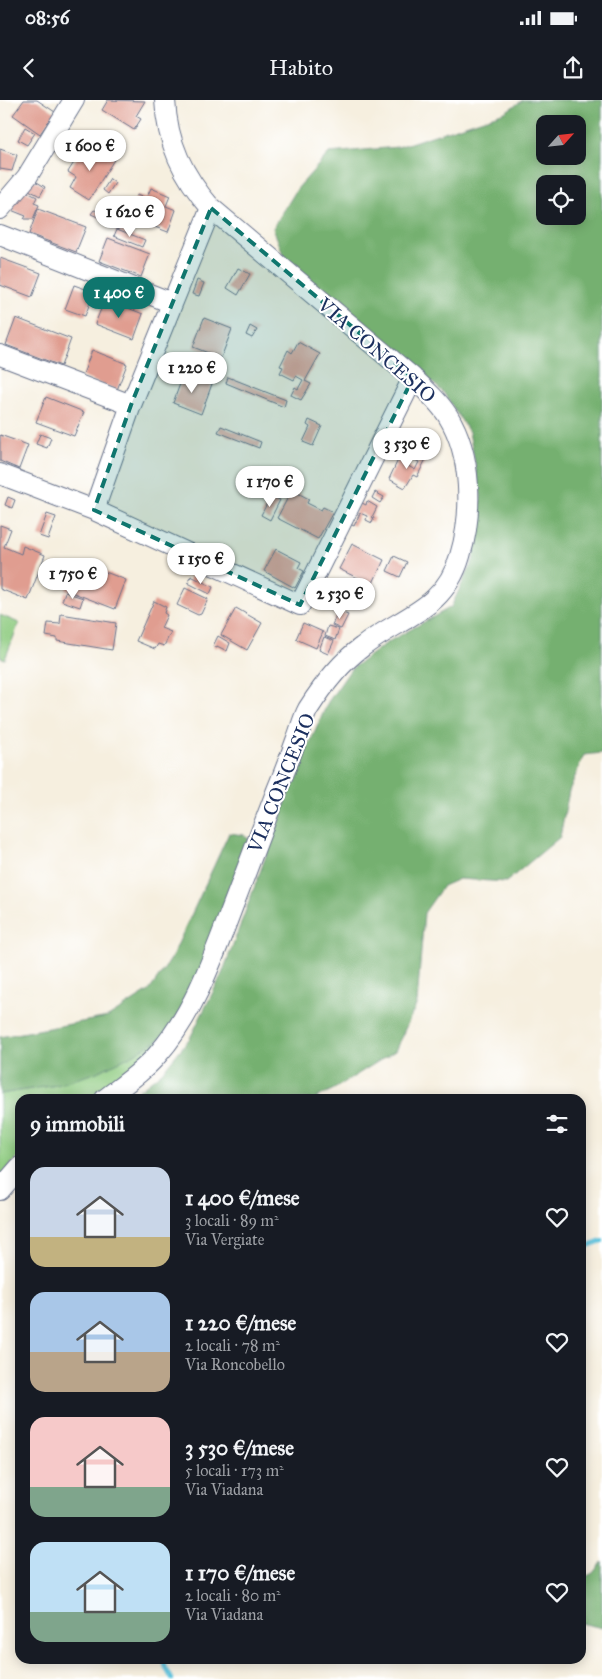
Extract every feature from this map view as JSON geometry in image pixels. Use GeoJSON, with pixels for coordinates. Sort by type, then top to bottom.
{"type":"FeatureCollection","features":[{"type":"Feature","properties":{"kind":"street"},"geometry":{"type":"LineString","coordinates":[[0,209],[27,177],[74,100]]}},
{"type":"Feature","properties":{"kind":"street","name":"VIA CONCESIO"},"geometry":{"type":"LineString","coordinates":[[112,1094],[158,1054],[189,1010],[218,947],[308,711],[332,676],[354,653],[383,632],[417,614],[434,600],[446,586],[458,563],[465,537],[467,513],[467,485],[462,455],[455,429],[448,416],[430,394],[413,378],[211,208],[196,190],[178,162],[168,128],[165,100]]}},
{"type":"Feature","properties":{"kind":"street"},"geometry":{"type":"LineString","coordinates":[[94,510],[131,405],[211,208]]}},
{"type":"Feature","properties":{"kind":"street"},"geometry":{"type":"LineString","coordinates":[[0,235],[172,303]]}},
{"type":"Feature","properties":{"kind":"street"},"geometry":{"type":"LineString","coordinates":[[0,354],[131,405]]}},
{"type":"Feature","properties":{"kind":"street"},"geometry":{"type":"LineString","coordinates":[[0,474],[94,510],[300,605],[413,378]]}},
{"type":"Feature","properties":{"kind":"street"},"geometry":{"type":"LineString","coordinates":[[0,1190],[15,1173]]}},
{"type":"Feature","properties":{"kind":"highlighted area"},"geometry":{"type":"Polygon","coordinates":[[[211,208],[413,378],[300,605],[94,510],[131,405],[211,208]]]}},
{"type":"Feature","properties":{"kind":"green space"},"geometry":{"type":"Polygon","coordinates":[[[523,100],[602,100],[602,753],[584,755],[569,791],[560,837],[506,882],[459,879],[443,886],[424,913],[417,1003],[395,1051],[324,1094],[134,1094],[162,1072],[190,1038],[222,974],[298,770],[328,702],[351,669],[388,642],[451,607],[473,560],[481,496],[469,432],[443,392],[390,346],[287,264],[273,228],[297,189],[329,153],[398,147],[505,112],[523,100]]]}},
{"type":"Feature","properties":{"kind":"green space"},"geometry":{"type":"Polygon","coordinates":[[[0,615],[19,623],[5,659],[0,657],[0,615]]]}},
{"type":"Feature","properties":{"kind":"green space"},"geometry":{"type":"Polygon","coordinates":[[[229,833],[244,835],[252,842],[188,1001],[163,1037],[131,1056],[95,1073],[57,1085],[0,1094],[0,1037],[108,1017],[149,991],[171,959],[229,833]]]}},
{"type":"Feature","properties":{"kind":"green space"},"geometry":{"type":"Polygon","coordinates":[[[163,1037],[147,1056],[98,1094],[15,1094],[15,1160],[0,1175],[0,1094],[57,1085],[163,1037]]]}},
{"type":"Feature","properties":{"kind":"green space"},"geometry":{"type":"Polygon","coordinates":[[[602,1561],[602,1628],[586,1624],[586,1576],[593,1573],[602,1561]]]}},
{"type":"Feature","properties":{"kind":"building"},"geometry":{"type":"Polygon","coordinates":[[[24,100],[37,100],[55,112],[40,134],[13,115],[24,100]]]}},
{"type":"Feature","properties":{"kind":"building"},"geometry":{"type":"Polygon","coordinates":[[[108,100],[145,101],[136,116],[141,119],[134,130],[102,110],[108,100]]]}},
{"type":"Feature","properties":{"kind":"building"},"geometry":{"type":"Polygon","coordinates":[[[25,127],[35,133],[27,145],[18,140],[25,127]]]}},
{"type":"Feature","properties":{"kind":"building"},"geometry":{"type":"Polygon","coordinates":[[[96,146],[115,158],[89,200],[70,188],[76,177],[68,172],[80,153],[88,158],[96,146]]]}},
{"type":"Feature","properties":{"kind":"building"},"geometry":{"type":"Polygon","coordinates":[[[0,149],[17,155],[12,171],[0,169],[0,149]]]}},
{"type":"Feature","properties":{"kind":"building"},"geometry":{"type":"Polygon","coordinates":[[[32,179],[45,187],[40,196],[27,189],[32,179]]]}},
{"type":"Feature","properties":{"kind":"building"},"geometry":{"type":"Polygon","coordinates":[[[110,179],[115,183],[108,194],[103,190],[110,179]]]}},
{"type":"Feature","properties":{"kind":"building"},"geometry":{"type":"Polygon","coordinates":[[[151,188],[170,196],[166,206],[176,210],[168,232],[129,217],[137,195],[146,199],[151,188]]]}},
{"type":"Feature","properties":{"kind":"building"},"geometry":{"type":"Polygon","coordinates":[[[21,189],[37,197],[34,203],[39,205],[33,219],[24,219],[26,216],[11,210],[21,189]]]}},
{"type":"Feature","properties":{"kind":"building"},"geometry":{"type":"Polygon","coordinates":[[[38,209],[86,227],[76,252],[29,234],[38,209]]]}},
{"type":"Feature","properties":{"kind":"building"},"geometry":{"type":"Polygon","coordinates":[[[94,210],[102,213],[100,218],[91,214],[94,210]]]}},
{"type":"Feature","properties":{"kind":"building"},"geometry":{"type":"Polygon","coordinates":[[[117,229],[145,240],[142,247],[114,236],[117,229]]]}},
{"type":"Feature","properties":{"kind":"building"},"geometry":{"type":"Polygon","coordinates":[[[108,238],[150,254],[141,277],[99,261],[108,238]]]}},
{"type":"Feature","properties":{"kind":"building"},"geometry":{"type":"Polygon","coordinates":[[[0,258],[41,273],[32,297],[0,285],[0,258]]]}},
{"type":"Feature","properties":{"kind":"building"},"geometry":{"type":"Polygon","coordinates":[[[238,268],[250,274],[238,295],[227,288],[238,268]]]}},
{"type":"Feature","properties":{"kind":"building"},"geometry":{"type":"Polygon","coordinates":[[[197,280],[204,283],[199,296],[192,294],[197,280]]]}},
{"type":"Feature","properties":{"kind":"building"},"geometry":{"type":"Polygon","coordinates":[[[74,285],[94,292],[85,316],[65,309],[74,285]]]}},
{"type":"Feature","properties":{"kind":"building"},"geometry":{"type":"Polygon","coordinates":[[[105,299],[143,314],[134,339],[95,324],[105,299]]]}},
{"type":"Feature","properties":{"kind":"building"},"geometry":{"type":"Polygon","coordinates":[[[16,318],[71,339],[61,366],[6,345],[16,318]]]}},
{"type":"Feature","properties":{"kind":"building"},"geometry":{"type":"Polygon","coordinates":[[[204,318],[232,329],[221,358],[193,347],[204,318]]]}},
{"type":"Feature","properties":{"kind":"building"},"geometry":{"type":"Polygon","coordinates":[[[250,326],[257,330],[252,338],[246,335],[250,326]]]}},
{"type":"Feature","properties":{"kind":"building"},"geometry":{"type":"Polygon","coordinates":[[[298,342],[320,354],[305,381],[311,384],[301,400],[291,395],[295,387],[298,389],[303,380],[296,376],[294,380],[280,373],[283,367],[280,366],[288,350],[292,353],[298,342]]]}},
{"type":"Feature","properties":{"kind":"building"},"geometry":{"type":"Polygon","coordinates":[[[92,350],[127,364],[117,390],[82,377],[92,350]]]}},
{"type":"Feature","properties":{"kind":"building"},"geometry":{"type":"Polygon","coordinates":[[[187,356],[199,362],[197,367],[193,365],[190,370],[182,367],[187,356]]]}},
{"type":"Feature","properties":{"kind":"building"},"geometry":{"type":"Polygon","coordinates":[[[184,373],[212,384],[201,414],[173,403],[184,373]]]}},
{"type":"Feature","properties":{"kind":"building"},"geometry":{"type":"Polygon","coordinates":[[[228,377],[286,400],[284,407],[226,383],[228,377]]]}},
{"type":"Feature","properties":{"kind":"building"},"geometry":{"type":"Polygon","coordinates":[[[46,397],[84,412],[74,436],[36,422],[46,397]]]}},
{"type":"Feature","properties":{"kind":"building"},"geometry":{"type":"Polygon","coordinates":[[[309,420],[322,426],[313,446],[303,442],[310,427],[307,425],[309,420]]]}},
{"type":"Feature","properties":{"kind":"building"},"geometry":{"type":"Polygon","coordinates":[[[221,426],[261,442],[259,448],[218,432],[221,426]]]}},
{"type":"Feature","properties":{"kind":"building"},"geometry":{"type":"Polygon","coordinates":[[[40,434],[51,438],[47,448],[36,444],[40,434]]]}},
{"type":"Feature","properties":{"kind":"building"},"geometry":{"type":"Polygon","coordinates":[[[0,435],[28,445],[19,469],[0,461],[0,435]]]}},
{"type":"Feature","properties":{"kind":"building"},"geometry":{"type":"Polygon","coordinates":[[[409,450],[426,459],[417,477],[413,475],[405,488],[389,479],[398,460],[415,470],[419,462],[406,456],[409,450]]]}},
{"type":"Feature","properties":{"kind":"building"},"geometry":{"type":"Polygon","coordinates":[[[292,490],[309,499],[307,503],[321,510],[323,507],[333,512],[318,539],[277,518],[292,490]]]}},
{"type":"Feature","properties":{"kind":"building"},"geometry":{"type":"Polygon","coordinates":[[[375,492],[384,497],[380,503],[372,498],[375,492]]]}},
{"type":"Feature","properties":{"kind":"building"},"geometry":{"type":"Polygon","coordinates":[[[271,496],[280,500],[270,520],[261,515],[271,496]]]}},
{"type":"Feature","properties":{"kind":"building"},"geometry":{"type":"Polygon","coordinates":[[[8,497],[15,500],[12,508],[5,505],[8,497]]]}},
{"type":"Feature","properties":{"kind":"building"},"geometry":{"type":"Polygon","coordinates":[[[367,501],[377,507],[372,517],[374,518],[372,523],[366,520],[367,516],[360,513],[354,526],[350,524],[360,502],[366,505],[367,501]]]}},
{"type":"Feature","properties":{"kind":"building"},"geometry":{"type":"Polygon","coordinates":[[[47,514],[56,517],[48,539],[39,536],[47,514]]]}},
{"type":"Feature","properties":{"kind":"building"},"geometry":{"type":"Polygon","coordinates":[[[0,525],[11,529],[4,547],[21,554],[23,546],[45,555],[28,600],[0,589],[0,525]]]}},
{"type":"Feature","properties":{"kind":"building"},"geometry":{"type":"Polygon","coordinates":[[[352,544],[384,560],[372,585],[339,569],[352,544]]]}},
{"type":"Feature","properties":{"kind":"building"},"geometry":{"type":"Polygon","coordinates":[[[276,549],[301,562],[298,568],[304,571],[295,588],[264,571],[276,549]]]}},
{"type":"Feature","properties":{"kind":"building"},"geometry":{"type":"Polygon","coordinates":[[[394,556],[407,562],[400,577],[387,571],[394,556]]]}},
{"type":"Feature","properties":{"kind":"building"},"geometry":{"type":"Polygon","coordinates":[[[95,568],[126,580],[115,609],[66,590],[70,578],[88,585],[95,568]]]}},
{"type":"Feature","properties":{"kind":"building"},"geometry":{"type":"Polygon","coordinates":[[[191,576],[213,587],[210,594],[188,583],[191,576]]]}},
{"type":"Feature","properties":{"kind":"building"},"geometry":{"type":"Polygon","coordinates":[[[185,588],[208,599],[201,614],[198,615],[177,605],[185,588]]]}},
{"type":"Feature","properties":{"kind":"building"},"geometry":{"type":"Polygon","coordinates":[[[65,592],[83,598],[80,607],[62,601],[65,592]]]}},
{"type":"Feature","properties":{"kind":"building"},"geometry":{"type":"Polygon","coordinates":[[[154,601],[166,607],[164,613],[167,615],[161,628],[171,632],[164,646],[158,644],[155,649],[136,641],[154,601]]]}},
{"type":"Feature","properties":{"kind":"building"},"geometry":{"type":"Polygon","coordinates":[[[236,608],[262,623],[247,650],[221,635],[236,608]]]}},
{"type":"Feature","properties":{"kind":"building"},"geometry":{"type":"Polygon","coordinates":[[[338,611],[348,615],[341,629],[332,625],[338,611]]]}},
{"type":"Feature","properties":{"kind":"building"},"geometry":{"type":"Polygon","coordinates":[[[61,614],[116,623],[112,650],[57,641],[57,638],[46,636],[48,623],[60,624],[61,614]]]}},
{"type":"Feature","properties":{"kind":"building"},"geometry":{"type":"Polygon","coordinates":[[[303,623],[323,632],[316,648],[296,639],[303,623]]]}},
{"type":"Feature","properties":{"kind":"building"},"geometry":{"type":"Polygon","coordinates":[[[328,626],[339,629],[335,640],[325,636],[328,626]]]}},
{"type":"Feature","properties":{"kind":"building"},"geometry":{"type":"Polygon","coordinates":[[[218,636],[230,643],[227,651],[213,646],[218,636]]]}},
{"type":"Feature","properties":{"kind":"building"},"geometry":{"type":"Polygon","coordinates":[[[324,637],[334,641],[328,654],[319,650],[324,637]]]}},
{"type":"Feature","properties":{"kind":"waterway"},"geometry":{"type":"LineString","coordinates":[[586,1249],[588,1246],[602,1241]]}},
{"type":"Feature","properties":{"kind":"waterway"},"geometry":{"type":"LineString","coordinates":[[164,1664],[172,1679]]}}]}
